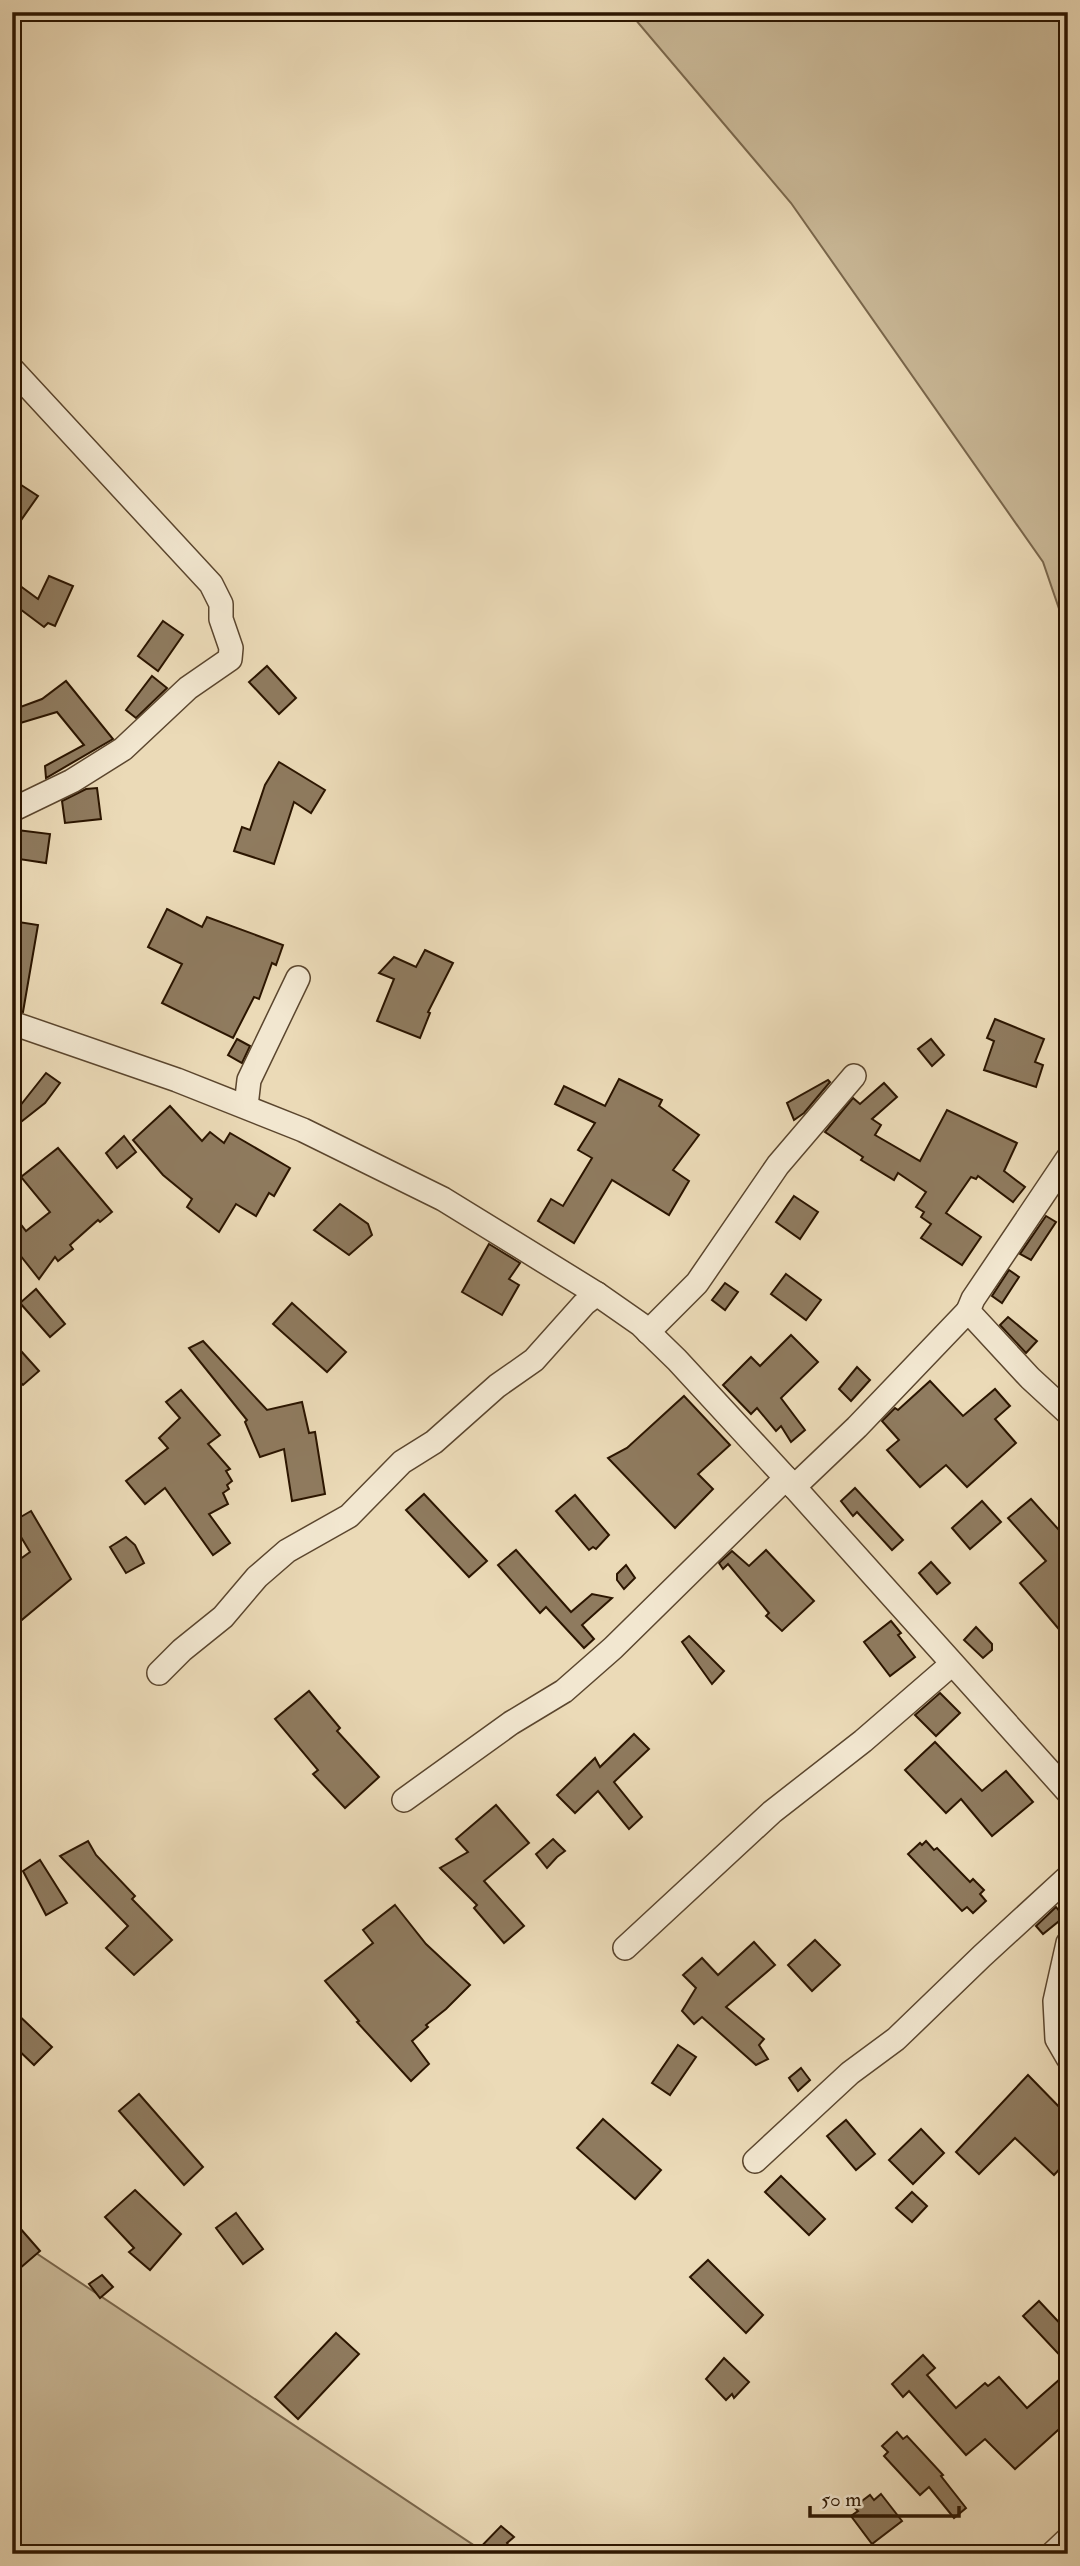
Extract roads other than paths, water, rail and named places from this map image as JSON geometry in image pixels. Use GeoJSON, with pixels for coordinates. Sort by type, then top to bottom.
{"type":"FeatureCollection","features":[{"type":"Feature","properties":{"kind":"street"},"geometry":{"type":"LineString","coordinates":[[12,369],[211,584],[221,604],[221,618],[231,648],[230,659],[188,688],[122,749],[72,781],[12,810]]}},
{"type":"Feature","properties":{"kind":"street"},"geometry":{"type":"LineString","coordinates":[[246,1106],[250,1080],[298,978]]}},
{"type":"Feature","properties":{"kind":"street"},"geometry":{"type":"LineString","coordinates":[[12,1023],[246,1106],[303,1130],[443,1199],[597,1294],[648,1332],[677,1360],[1068,1792]]}},
{"type":"Feature","properties":{"kind":"street"},"geometry":{"type":"LineString","coordinates":[[648,1332],[697,1283],[778,1165],[854,1076]]}},
{"type":"Feature","properties":{"kind":"street"},"geometry":{"type":"LineString","coordinates":[[404,1800],[511,1723],[564,1691],[790,1483],[857,1427],[968,1311],[973,1299],[1068,1157]]}},
{"type":"Feature","properties":{"kind":"street"},"geometry":{"type":"LineString","coordinates":[[159,1673],[182,1650],[223,1617],[257,1577],[287,1551],[349,1516],[402,1462],[434,1442],[497,1386],[534,1360],[584,1304],[597,1294]]}},
{"type":"Feature","properties":{"kind":"street"},"geometry":{"type":"LineString","coordinates":[[968,1311],[1030,1378],[1068,1413]]}},
{"type":"Feature","properties":{"kind":"street"},"geometry":{"type":"LineString","coordinates":[[625,1948],[772,1812],[863,1741],[951,1664]]}},
{"type":"Feature","properties":{"kind":"street"},"geometry":{"type":"LineString","coordinates":[[755,2161],[850,2073],[896,2039],[1068,1877]]}},
{"type":"Feature","properties":{"kind":"street"},"geometry":{"type":"LineString","coordinates":[[1068,1943],[1055,2001],[1058,2039],[1068,2058]]}},
{"type":"Feature","properties":{"kind":"street"},"geometry":{"type":"LineString","coordinates":[[1052,2554],[1068,2539]]}}]}
